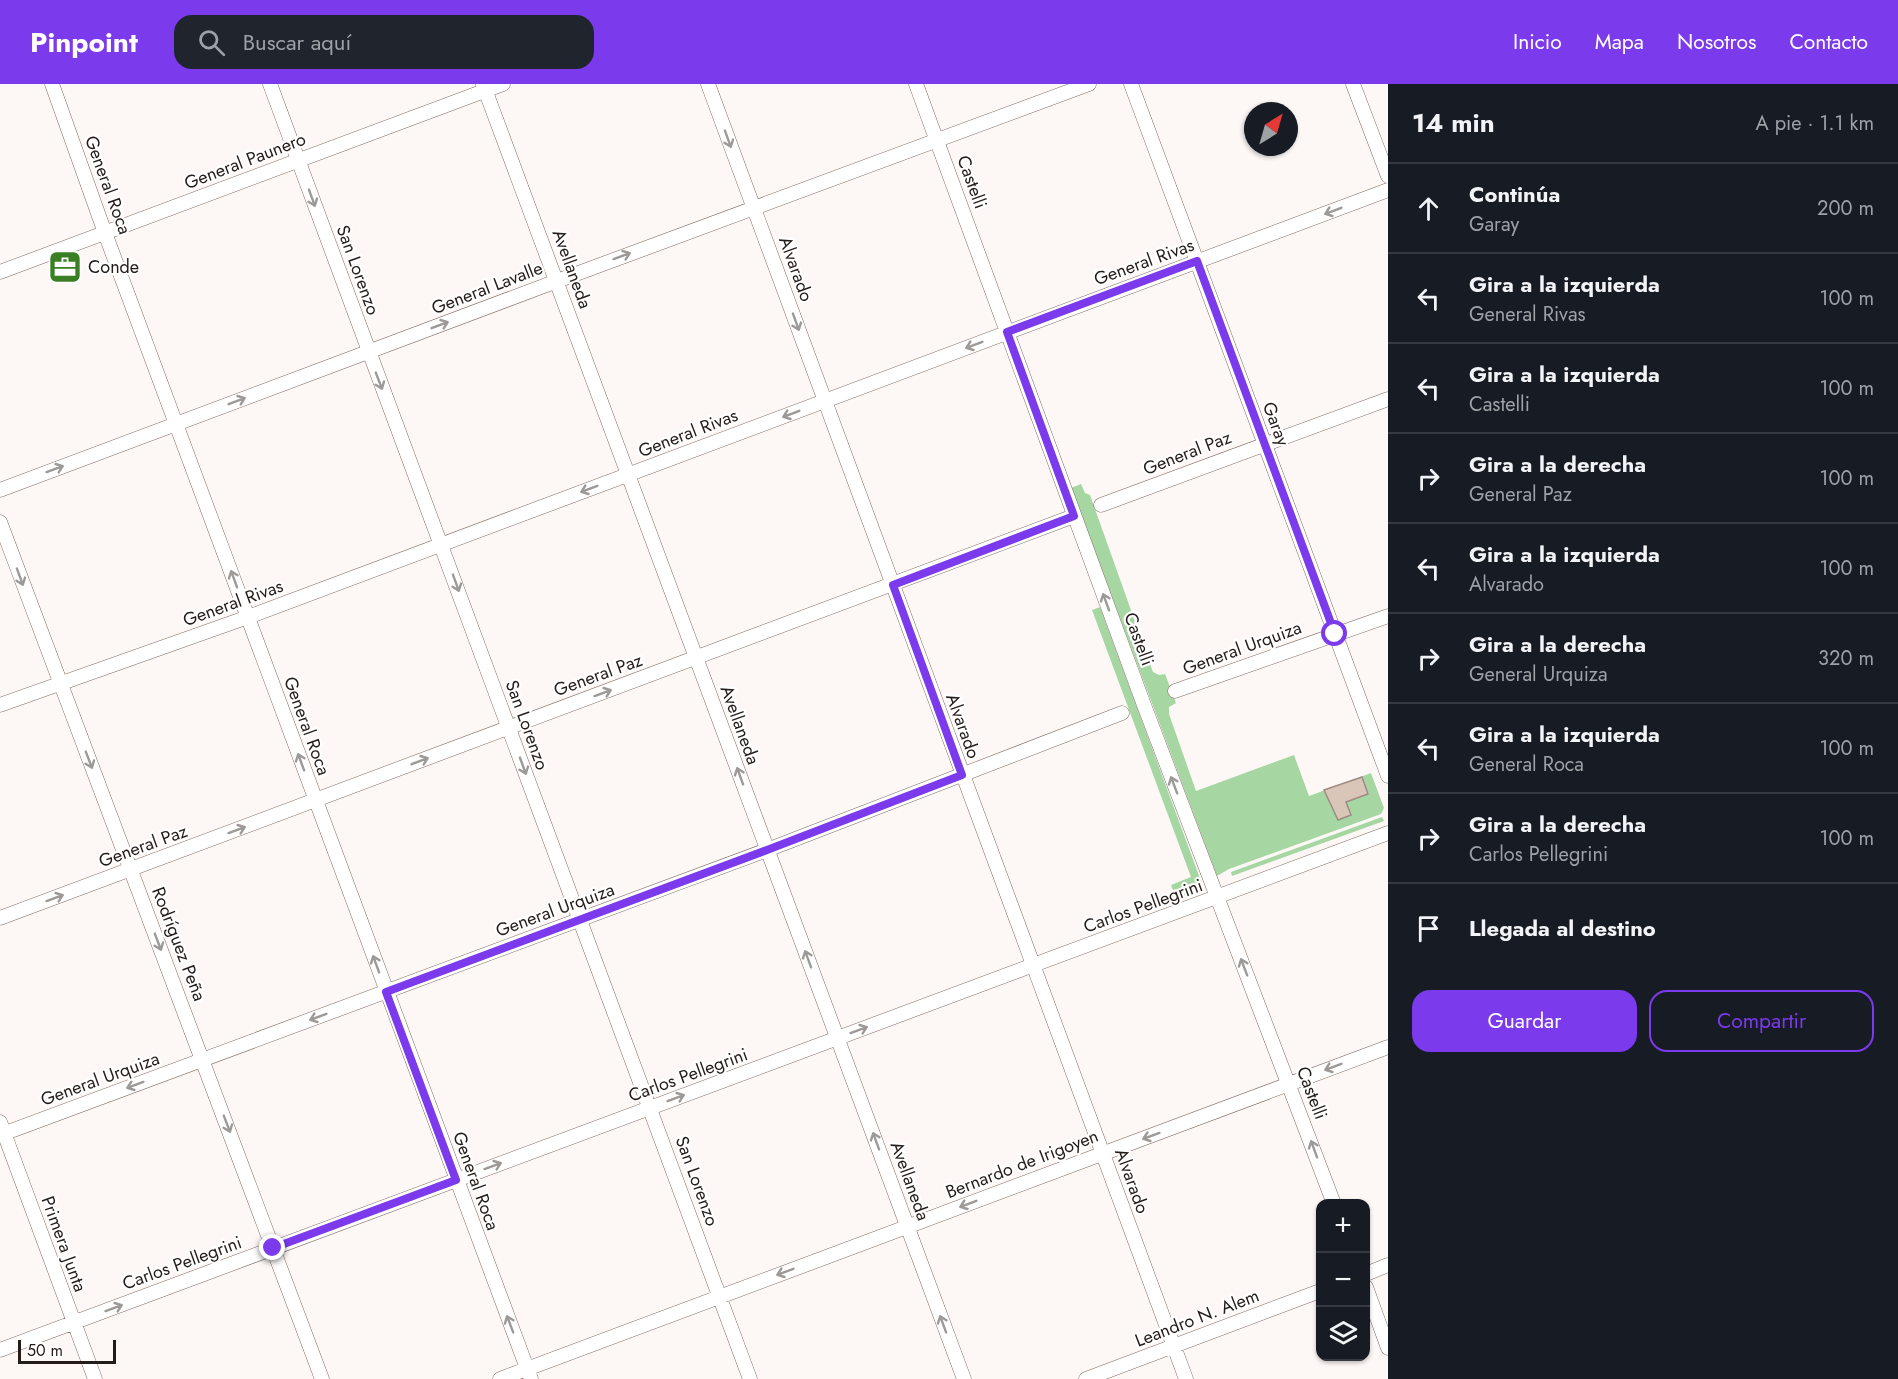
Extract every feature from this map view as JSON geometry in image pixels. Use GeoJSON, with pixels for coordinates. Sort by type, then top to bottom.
{"type":"FeatureCollection","features":[{"type":"Feature","properties":{"kind":"street","name":"General Roca"},"geometry":{"type":"LineString","coordinates":[[52,84],[315,801],[529,1374]]}},
{"type":"Feature","properties":{"kind":"street","name":"San Lorenzo"},"geometry":{"type":"LineString","coordinates":[[270,84],[750,1379]]}},
{"type":"Feature","properties":{"kind":"street","name":"General Paunero"},"geometry":{"type":"LineString","coordinates":[[0,272],[484,87],[503,84]]}},
{"type":"Feature","properties":{"kind":"street","name":"Alvarado"},"geometry":{"type":"LineString","coordinates":[[708,84],[1186,1379]]}},
{"type":"Feature","properties":{"kind":"street","name":"Castelli"},"geometry":{"type":"LineString","coordinates":[[916,84],[1074,516],[1333,1199]]}},
{"type":"Feature","properties":{"kind":"street","name":"General Lavalle"},"geometry":{"type":"LineString","coordinates":[[0,490],[1089,84]]}},
{"type":"Feature","properties":{"kind":"street","name":"Garay"},"geometry":{"type":"LineString","coordinates":[[1131,84],[1388,776]]}},
{"type":"Feature","properties":{"kind":"street"},"geometry":{"type":"LineString","coordinates":[[1353,84],[1388,176]]}},
{"type":"Feature","properties":{"kind":"street","name":"Avellaneda"},"geometry":{"type":"LineString","coordinates":[[484,87],[964,1379]]}},
{"type":"Feature","properties":{"kind":"street","name":"General Rivas"},"geometry":{"type":"LineString","coordinates":[[0,705],[248,617],[1388,190]]}},
{"type":"Feature","properties":{"kind":"street","name":"General Paz"},"geometry":{"type":"LineString","coordinates":[[1101,505],[1388,399]]}},
{"type":"Feature","properties":{"kind":"street","name":"General Paz"},"geometry":{"type":"LineString","coordinates":[[0,918],[1074,516]]}},
{"type":"Feature","properties":{"kind":"street","name":"Rodríguez Peña"},"geometry":{"type":"LineString","coordinates":[[0,522],[322,1379]]}},
{"type":"Feature","properties":{"kind":"street","name":"General Urquiza"},"geometry":{"type":"LineString","coordinates":[[1176,691],[1388,616]]}},
{"type":"Feature","properties":{"kind":"street","name":"General Urquiza"},"geometry":{"type":"LineString","coordinates":[[1,1130],[203,1060],[580,920],[1122,713]]}},
{"type":"Feature","properties":{"kind":"street","name":"Carlos Pellegrini"},"geometry":{"type":"LineString","coordinates":[[0,1350],[1388,833]]}},
{"type":"Feature","properties":{"kind":"street","name":"Bernardo de Irigoyen"},"geometry":{"type":"LineString","coordinates":[[500,1379],[529,1374],[721,1297],[1388,1047]]}},
{"type":"Feature","properties":{"kind":"street","name":"Primera Junta"},"geometry":{"type":"LineString","coordinates":[[1,1130],[95,1379]]}},
{"type":"Feature","properties":{"kind":"street"},"geometry":{"type":"LineString","coordinates":[[1370,1272],[1388,1265]]}},
{"type":"Feature","properties":{"kind":"street","name":"Leandro N. Alem"},"geometry":{"type":"LineString","coordinates":[[1086,1379],[1316,1293]]}},
{"type":"Feature","properties":{"kind":"street"},"geometry":{"type":"LineString","coordinates":[[1370,1300],[1388,1348]]}},
{"type":"Feature","properties":{"kind":"green space"},"geometry":{"type":"Polygon","coordinates":[[[1081,484],[1085,493],[1090,495],[1153,672],[1159,675],[1165,674],[1176,703],[1169,707],[1169,714],[1196,791],[1294,755],[1309,796],[1371,773],[1384,808],[1381,814],[1229,869],[1217,876],[1071,488],[1081,484]]]}},
{"type":"Feature","properties":{"kind":"green space"},"geometry":{"type":"Polygon","coordinates":[[[1100,607],[1201,881],[1199,891],[1177,901],[1171,885],[1191,877],[1092,610],[1100,607]]]}},
{"type":"Feature","properties":{"kind":"green space"},"geometry":{"type":"Polygon","coordinates":[[[1382,817],[1384,821],[1232,876],[1231,872],[1382,817]]]}},
{"type":"Feature","properties":{"kind":"building"},"geometry":{"type":"Polygon","coordinates":[[[1362,777],[1368,794],[1346,802],[1351,815],[1338,820],[1324,790],[1362,777]]]}},
{"type":"Feature","properties":{"kind":"place","name":"Conde"},"geometry":{"type":"Point","coordinates":[65,267]}},
{"type":"Feature","properties":{"kind":"route"},"geometry":{"type":"LineString","coordinates":[[273,1248],[456,1180],[386,992],[962,775],[893,585],[1074,516],[1007,332],[1197,261],[1335,634]]}}]}
